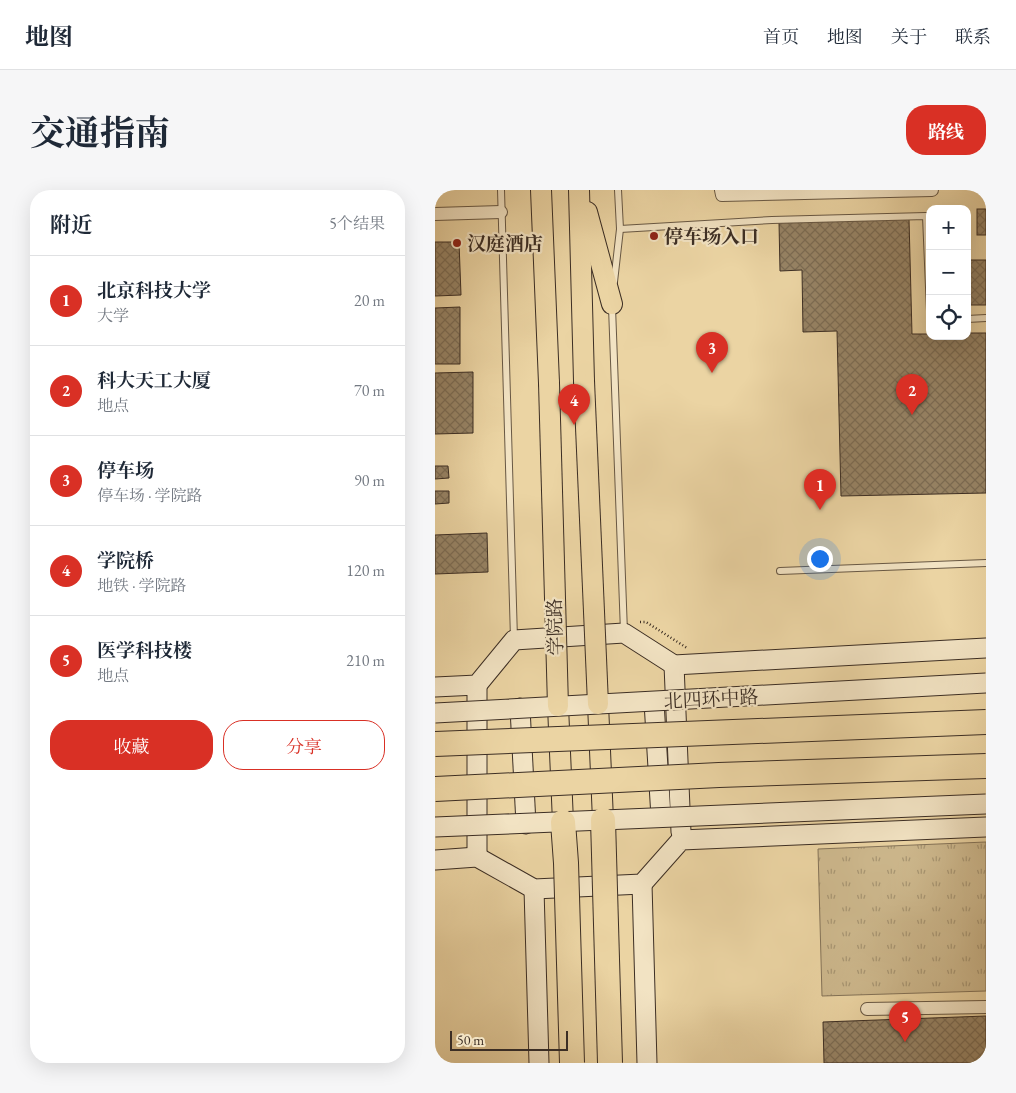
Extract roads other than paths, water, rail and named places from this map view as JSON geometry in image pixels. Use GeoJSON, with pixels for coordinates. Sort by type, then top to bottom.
{"type":"FeatureCollection","features":[{"type":"Feature","properties":{"kind":"highway","name":"北四环中路"},"geometry":{"type":"LineString","coordinates":[[435,744],[986,722]]}},
{"type":"Feature","properties":{"kind":"highway"},"geometry":{"type":"LineString","coordinates":[[435,789],[719,775],[986,766]]}},
{"type":"Feature","properties":{"kind":"highway","name":"学院路"},"geometry":{"type":"LineString","coordinates":[[603,820],[610,1063]]}},
{"type":"Feature","properties":{"kind":"highway","name":"学院路"},"geometry":{"type":"LineString","coordinates":[[563,822],[572,1063]]}},
{"type":"Feature","properties":{"kind":"main road","name":"学院路"},"geometry":{"type":"LineString","coordinates":[[541,190],[549,383],[557,706],[563,822]]}},
{"type":"Feature","properties":{"kind":"main road","name":"学院路"},"geometry":{"type":"LineString","coordinates":[[580,190],[584,381],[603,820]]}},
{"type":"Feature","properties":{"kind":"main road"},"geometry":{"type":"LineString","coordinates":[[580,190],[611,304]]}},
{"type":"Feature","properties":{"kind":"street"},"geometry":{"type":"LineString","coordinates":[[721,190],[722,195],[932,190]]}},
{"type":"Feature","properties":{"kind":"street"},"geometry":{"type":"LineString","coordinates":[[435,214],[501,212]]}},
{"type":"Feature","properties":{"kind":"street"},"geometry":{"type":"LineString","coordinates":[[477,858],[477,685],[513,640],[624,633],[674,665],[986,648]]}},
{"type":"Feature","properties":{"kind":"street"},"geometry":{"type":"LineString","coordinates":[[647,1063],[642,884],[681,840],[674,665]]}},
{"type":"Feature","properties":{"kind":"street","name":"北四环中路"},"geometry":{"type":"LineString","coordinates":[[435,713],[986,683]]}},
{"type":"Feature","properties":{"kind":"street"},"geometry":{"type":"LineString","coordinates":[[435,687],[477,685]]}},
{"type":"Feature","properties":{"kind":"street"},"geometry":{"type":"LineString","coordinates":[[654,702],[661,817]]}},
{"type":"Feature","properties":{"kind":"street"},"geometry":{"type":"LineString","coordinates":[[519,708],[526,824]]}},
{"type":"Feature","properties":{"kind":"street"},"geometry":{"type":"LineString","coordinates":[[435,827],[986,804]]}},
{"type":"Feature","properties":{"kind":"street"},"geometry":{"type":"LineString","coordinates":[[681,840],[986,827]]}},
{"type":"Feature","properties":{"kind":"street"},"geometry":{"type":"LineString","coordinates":[[435,860],[477,858],[533,889],[642,884]]}},
{"type":"Feature","properties":{"kind":"street"},"geometry":{"type":"LineString","coordinates":[[533,889],[539,1063]]}},
{"type":"Feature","properties":{"kind":"street"},"geometry":{"type":"LineString","coordinates":[[867,1009],[986,1007]]}},
{"type":"Feature","properties":{"kind":"lane"},"geometry":{"type":"LineString","coordinates":[[501,190],[513,640]]}},
{"type":"Feature","properties":{"kind":"lane"},"geometry":{"type":"LineString","coordinates":[[618,190],[620,229],[611,304],[624,633]]}},
{"type":"Feature","properties":{"kind":"lane"},"geometry":{"type":"LineString","coordinates":[[620,229],[771,220],[925,216],[929,295]]}},
{"type":"Feature","properties":{"kind":"lane"},"geometry":{"type":"LineString","coordinates":[[971,319],[986,318]]}},
{"type":"Feature","properties":{"kind":"lane"},"geometry":{"type":"LineString","coordinates":[[780,571],[986,563]]}},
{"type":"Feature","properties":{"kind":"place","name":"停车场入口"},"geometry":{"type":"Point","coordinates":[654,236]}},
{"type":"Feature","properties":{"kind":"place","name":"汉庭酒店"},"geometry":{"type":"Point","coordinates":[457,243]}},
{"type":"Feature","properties":{"kind":"place","name":"停车场"},"geometry":{"type":"Point","coordinates":[712,373]}},
{"type":"Feature","properties":{"kind":"place","name":"科大天工大厦"},"geometry":{"type":"Point","coordinates":[912,415]}},
{"type":"Feature","properties":{"kind":"place","name":"学院桥"},"geometry":{"type":"Point","coordinates":[574,425]}},
{"type":"Feature","properties":{"kind":"place","name":"北京科技大学"},"geometry":{"type":"Point","coordinates":[820,510]}},
{"type":"Feature","properties":{"kind":"place","name":"医学科技楼"},"geometry":{"type":"Point","coordinates":[905,1042]}}]}
